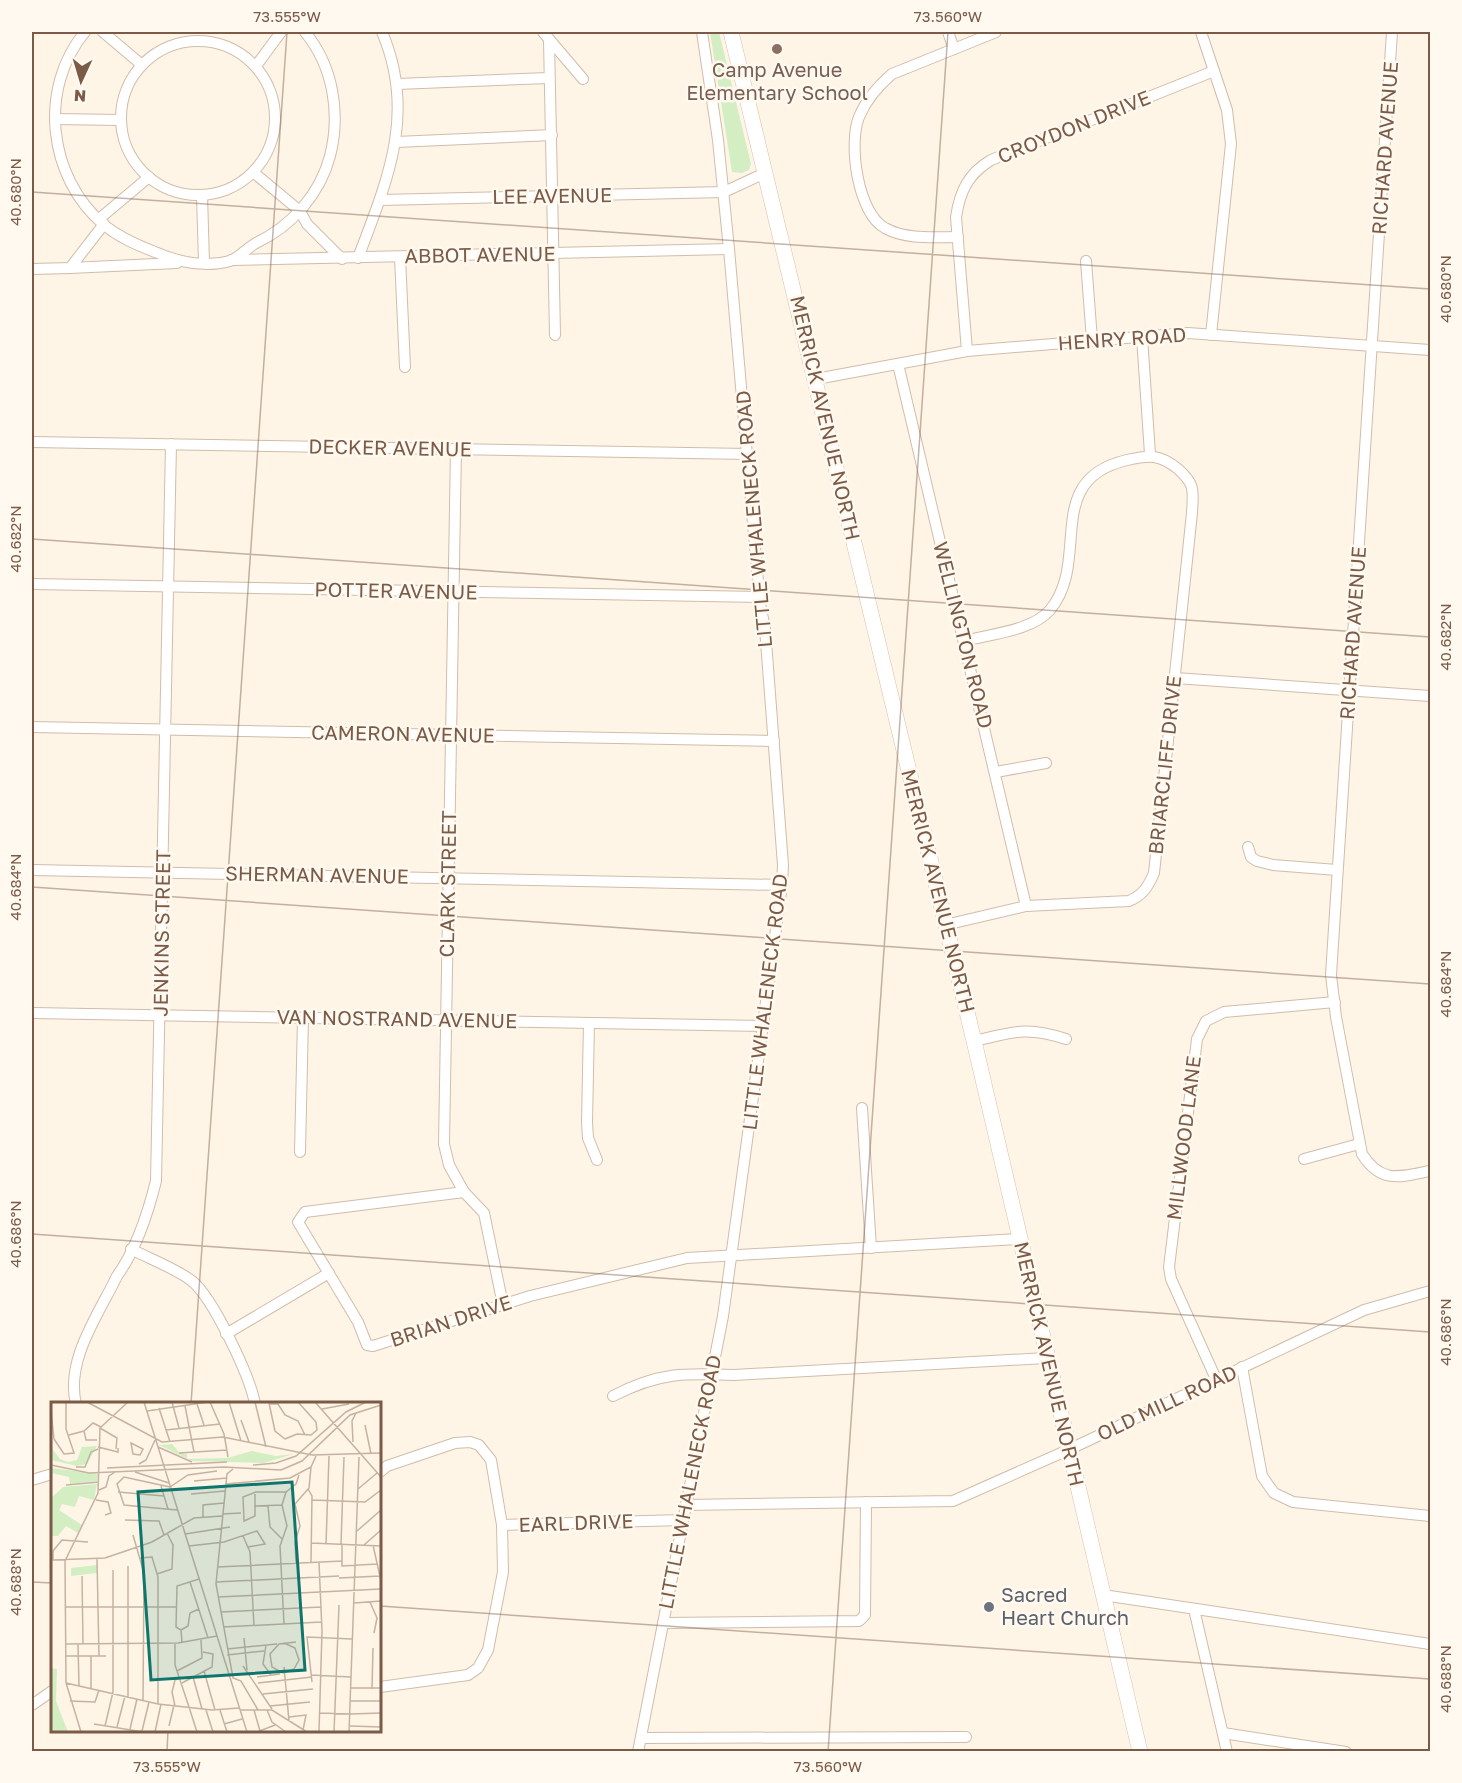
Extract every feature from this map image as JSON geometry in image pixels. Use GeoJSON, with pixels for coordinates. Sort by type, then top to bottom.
{"type":"FeatureCollection","features":[{"type":"Feature","properties":{"kind":"main road","name":"MERRICK AVENUE NORTH"},"geometry":{"type":"LineString","coordinates":[[731,32],[974,1041],[1046,1358],[1140,1752]]}},
{"type":"Feature","properties":{"kind":"street"},"geometry":{"type":"LineString","coordinates":[[85,32],[72,50],[59,82],[55,119],[57,144],[65,171],[79,196],[101,222],[126,240],[181,263]]}},
{"type":"Feature","properties":{"kind":"street"},"geometry":{"type":"LineString","coordinates":[[103,32],[142,65]]}},
{"type":"Feature","properties":{"kind":"street"},"geometry":{"type":"LineString","coordinates":[[256,66],[281,32]]}},
{"type":"Feature","properties":{"kind":"street"},"geometry":{"type":"LineString","coordinates":[[231,261],[246,248],[284,226],[300,211],[324,174],[332,147],[336,118],[329,75],[317,48],[305,32]]}},
{"type":"Feature","properties":{"kind":"street"},"geometry":{"type":"LineString","coordinates":[[358,258],[380,200],[396,142],[399,119],[397,84],[382,32]]}},
{"type":"Feature","properties":{"kind":"street","name":"LITTLE WHALENECK ROAD"},"geometry":{"type":"LineString","coordinates":[[638,1752],[712,1374],[732,1256],[783,865],[765,628],[760,604],[749,454],[724,192],[702,32]]}},
{"type":"Feature","properties":{"kind":"street"},"geometry":{"type":"LineString","coordinates":[[948,32],[954,49]]}},
{"type":"Feature","properties":{"kind":"street"},"geometry":{"type":"LineString","coordinates":[[958,237],[918,236],[884,228],[866,207],[855,157],[858,119],[879,86],[892,74],[996,32]]}},
{"type":"Feature","properties":{"kind":"street"},"geometry":{"type":"LineString","coordinates":[[1201,32],[1227,110],[1231,144],[1211,335]]}},
{"type":"Feature","properties":{"kind":"street","name":"RICHARD AVENUE"},"geometry":{"type":"LineString","coordinates":[[1392,32],[1331,962],[1335,1002],[1359,1144],[1370,1166],[1380,1174],[1399,1177],[1431,1171]]}},
{"type":"Feature","properties":{"kind":"street"},"geometry":{"type":"LineString","coordinates":[[197,36],[229,47],[256,66],[271,91],[276,119],[270,148],[254,172],[225,190],[202,195],[175,191],[149,177],[127,147],[122,120],[128,86],[142,65],[167,48],[197,36]]}},
{"type":"Feature","properties":{"kind":"street"},"geometry":{"type":"LineString","coordinates":[[546,36],[554,196],[555,335]]}},
{"type":"Feature","properties":{"kind":"street"},"geometry":{"type":"LineString","coordinates":[[546,36],[583,79]]}},
{"type":"Feature","properties":{"kind":"street","name":"CROYDON DRIVE"},"geometry":{"type":"LineString","coordinates":[[967,351],[956,217],[959,196],[968,178],[982,165],[1214,71]]}},
{"type":"Feature","properties":{"kind":"street"},"geometry":{"type":"LineString","coordinates":[[397,84],[549,78]]}},
{"type":"Feature","properties":{"kind":"street"},"geometry":{"type":"LineString","coordinates":[[55,119],[122,120]]}},
{"type":"Feature","properties":{"kind":"street"},"geometry":{"type":"LineString","coordinates":[[396,142],[552,135]]}},
{"type":"Feature","properties":{"kind":"street"},"geometry":{"type":"LineString","coordinates":[[254,172],[300,211],[307,224],[342,259]]}},
{"type":"Feature","properties":{"kind":"street"},"geometry":{"type":"LineString","coordinates":[[724,192],[765,173]]}},
{"type":"Feature","properties":{"kind":"street"},"geometry":{"type":"LineString","coordinates":[[70,268],[101,222],[149,177]]}},
{"type":"Feature","properties":{"kind":"street","name":"LEE AVENUE"},"geometry":{"type":"LineString","coordinates":[[380,200],[724,192]]}},
{"type":"Feature","properties":{"kind":"street"},"geometry":{"type":"LineString","coordinates":[[202,195],[204,263]]}},
{"type":"Feature","properties":{"kind":"street","name":"ABBOT AVENUE"},"geometry":{"type":"LineString","coordinates":[[181,263],[729,249]]}},
{"type":"Feature","properties":{"kind":"street"},"geometry":{"type":"LineString","coordinates":[[400,257],[405,367]]}},
{"type":"Feature","properties":{"kind":"street"},"geometry":{"type":"LineString","coordinates":[[1086,261],[1092,340]]}},
{"type":"Feature","properties":{"kind":"street"},"geometry":{"type":"LineString","coordinates":[[32,269],[181,263]]}},
{"type":"Feature","properties":{"kind":"street","name":"HENRY ROAD"},"geometry":{"type":"LineString","coordinates":[[816,379],[967,351],[1188,333],[1431,351]]}},
{"type":"Feature","properties":{"kind":"street"},"geometry":{"type":"LineString","coordinates":[[964,641],[1029,624],[1048,611],[1064,584],[1074,504],[1081,487],[1105,466],[1150,454],[1142,337]]}},
{"type":"Feature","properties":{"kind":"street","name":"WELLINGTON ROAD"},"geometry":{"type":"LineString","coordinates":[[898,364],[1026,906]]}},
{"type":"Feature","properties":{"kind":"street","name":"DECKER AVENUE"},"geometry":{"type":"LineString","coordinates":[[32,442],[749,454]]}},
{"type":"Feature","properties":{"kind":"street","name":"JENKINS STREET"},"geometry":{"type":"LineString","coordinates":[[76,1402],[72,1384],[79,1356],[150,1207],[156,1181],[171,444]]}},
{"type":"Feature","properties":{"kind":"street","name":"CLARK STREET"},"geometry":{"type":"LineString","coordinates":[[456,449],[444,1144],[449,1165],[464,1192],[484,1213],[503,1305]]}},
{"type":"Feature","properties":{"kind":"street","name":"BRIARCLIFF DRIVE"},"geometry":{"type":"LineString","coordinates":[[945,925],[1026,906],[1129,901],[1141,896],[1149,886],[1154,873],[1193,487],[1176,467],[1162,457],[1150,454]]}},
{"type":"Feature","properties":{"kind":"street","name":"POTTER AVENUE"},"geometry":{"type":"LineString","coordinates":[[32,584],[761,597]]}},
{"type":"Feature","properties":{"kind":"street"},"geometry":{"type":"LineString","coordinates":[[1175,678],[1431,696]]}},
{"type":"Feature","properties":{"kind":"street","name":"CAMERON AVENUE"},"geometry":{"type":"LineString","coordinates":[[32,727],[774,741]]}},
{"type":"Feature","properties":{"kind":"street"},"geometry":{"type":"LineString","coordinates":[[996,772],[1046,763]]}},
{"type":"Feature","properties":{"kind":"street"},"geometry":{"type":"LineString","coordinates":[[1248,847],[1251,856],[1264,863],[1337,870]]}},
{"type":"Feature","properties":{"kind":"street","name":"SHERMAN AVENUE"},"geometry":{"type":"LineString","coordinates":[[32,870],[782,885]]}},
{"type":"Feature","properties":{"kind":"street","name":"MILLWOOD LANE"},"geometry":{"type":"LineString","coordinates":[[1216,1380],[1171,1279],[1169,1268],[1197,1039],[1206,1021],[1224,1012],[1335,1002]]}},
{"type":"Feature","properties":{"kind":"street","name":"VAN NOSTRAND AVENUE"},"geometry":{"type":"LineString","coordinates":[[32,1013],[763,1026]]}},
{"type":"Feature","properties":{"kind":"street"},"geometry":{"type":"LineString","coordinates":[[300,1152],[303,1017]]}},
{"type":"Feature","properties":{"kind":"street"},"geometry":{"type":"LineString","coordinates":[[589,1023],[587,1122],[588,1138],[597,1160]]}},
{"type":"Feature","properties":{"kind":"street"},"geometry":{"type":"LineString","coordinates":[[974,1041],[1024,1029],[1039,1030],[1066,1039]]}},
{"type":"Feature","properties":{"kind":"street"},"geometry":{"type":"LineString","coordinates":[[862,1108],[871,1248]]}},
{"type":"Feature","properties":{"kind":"street"},"geometry":{"type":"LineString","coordinates":[[1304,1159],[1359,1144]]}},
{"type":"Feature","properties":{"kind":"street"},"geometry":{"type":"LineString","coordinates":[[226,1334],[328,1273],[298,1222],[305,1212],[464,1192]]}},
{"type":"Feature","properties":{"kind":"street","name":"BRIAN DRIVE"},"geometry":{"type":"LineString","coordinates":[[328,1273],[358,1322],[368,1345],[373,1346],[503,1305],[687,1258],[1020,1239]]}},
{"type":"Feature","properties":{"kind":"street"},"geometry":{"type":"LineString","coordinates":[[131,1249],[192,1281],[244,1366],[254,1402]]}},
{"type":"Feature","properties":{"kind":"street","name":"OLD MILL ROAD"},"geometry":{"type":"LineString","coordinates":[[686,1504],[953,1501],[1068,1450],[1364,1310],[1431,1291]]}},
{"type":"Feature","properties":{"kind":"street"},"geometry":{"type":"LineString","coordinates":[[614,1396],[634,1385],[669,1374],[712,1374],[1046,1358]]}},
{"type":"Feature","properties":{"kind":"street"},"geometry":{"type":"LineString","coordinates":[[1242,1367],[1262,1476],[1274,1493],[1293,1502],[1431,1516]]}},
{"type":"Feature","properties":{"kind":"street"},"geometry":{"type":"LineString","coordinates":[[381,1471],[387,1466],[456,1443],[470,1442],[479,1445],[491,1460],[502,1525]]}},
{"type":"Feature","properties":{"kind":"street"},"geometry":{"type":"LineString","coordinates":[[32,1480],[51,1474]]}},
{"type":"Feature","properties":{"kind":"street"},"geometry":{"type":"LineString","coordinates":[[663,1623],[859,1621],[865,1615],[867,1588],[866,1502]]}},
{"type":"Feature","properties":{"kind":"street","name":"EARL DRIVE"},"geometry":{"type":"LineString","coordinates":[[381,1687],[468,1675],[478,1668],[488,1650],[503,1572],[502,1525],[683,1520]]}},
{"type":"Feature","properties":{"kind":"street"},"geometry":{"type":"LineString","coordinates":[[1103,1595],[1431,1644]]}},
{"type":"Feature","properties":{"kind":"street"},"geometry":{"type":"LineString","coordinates":[[1194,1609],[1227,1752]]}},
{"type":"Feature","properties":{"kind":"street"},"geometry":{"type":"LineString","coordinates":[[32,1705],[51,1692]]}},
{"type":"Feature","properties":{"kind":"street"},"geometry":{"type":"LineString","coordinates":[[1223,1733],[1346,1752]]}},
{"type":"Feature","properties":{"kind":"street"},"geometry":{"type":"LineString","coordinates":[[641,1738],[966,1737]]}},
{"type":"Feature","properties":{"kind":"green space"},"geometry":{"type":"Polygon","coordinates":[[[710,32],[719,32],[751,164],[749,170],[742,173],[732,172],[710,32]]]}},
{"type":"Feature","properties":{"kind":"place","name":"Camp Avenue Elementary School"},"geometry":{"type":"Point","coordinates":[777,49]}},
{"type":"Feature","properties":{"kind":"place","name":"Sacred Heart Church"},"geometry":{"type":"Point","coordinates":[989,1607]}}]}
